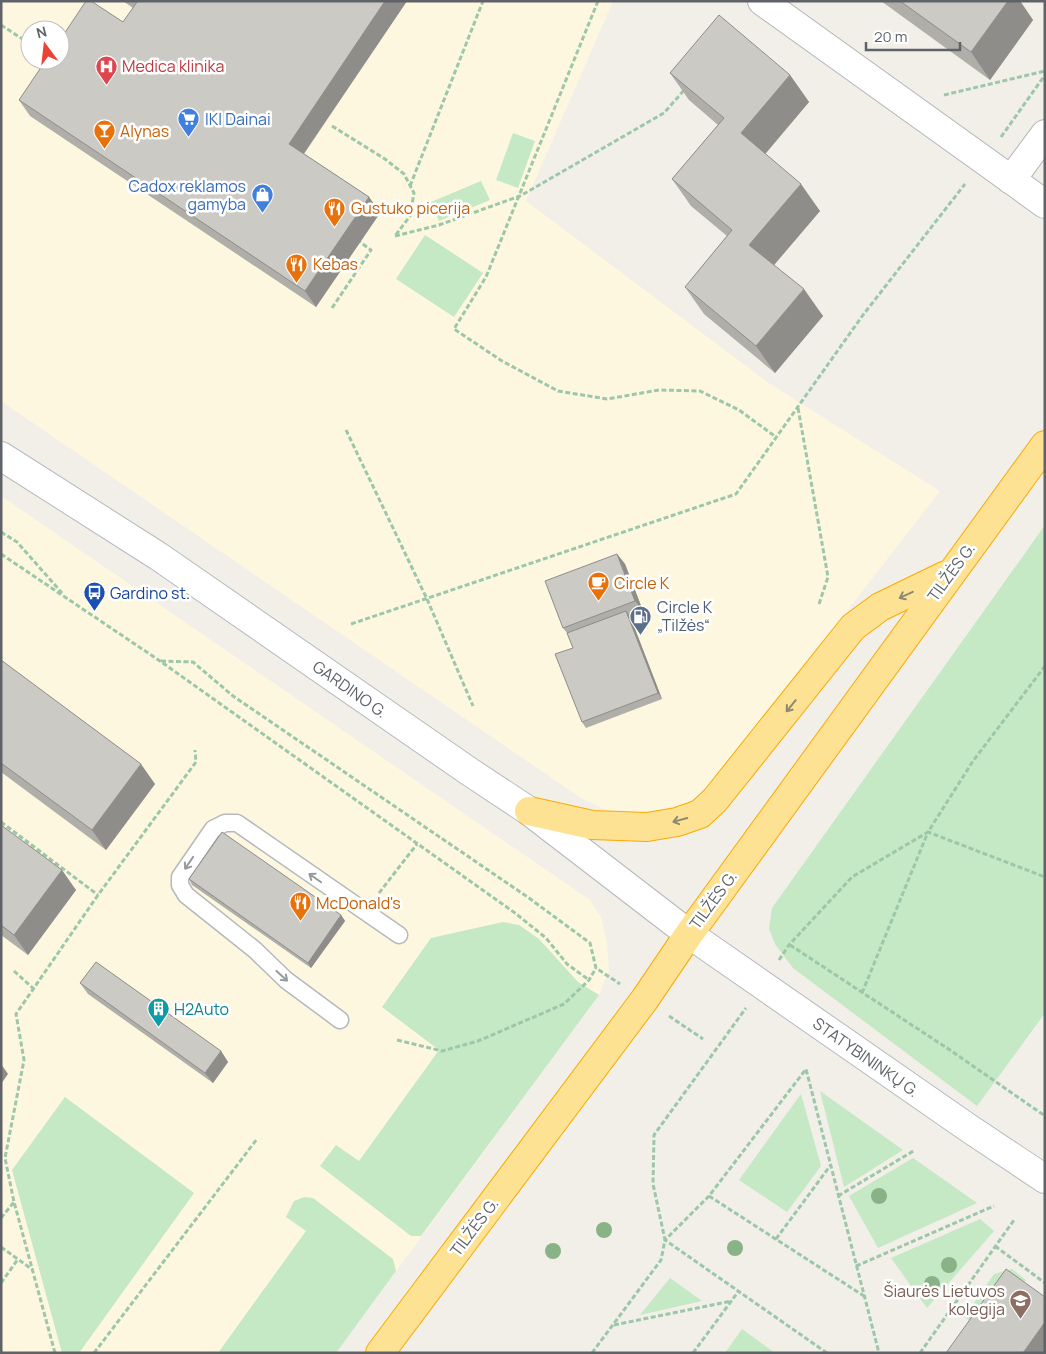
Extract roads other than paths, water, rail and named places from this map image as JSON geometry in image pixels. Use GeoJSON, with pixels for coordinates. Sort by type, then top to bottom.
{"type":"FeatureCollection","features":[{"type":"Feature","properties":{"kind":"highway","name":"TILŽĖS G."},"geometry":{"type":"LineString","coordinates":[[380,1353],[645,999],[689,934],[1045,445]]}},
{"type":"Feature","properties":{"kind":"highway"},"geometry":{"type":"LineString","coordinates":[[530,811],[592,825],[647,827],[677,822],[700,814],[715,800],[853,627],[880,607],[950,574]]}},
{"type":"Feature","properties":{"kind":"main road"},"geometry":{"type":"LineString","coordinates":[[762,1],[1045,204]]}},
{"type":"Feature","properties":{"kind":"main road"},"geometry":{"type":"LineString","coordinates":[[1011,180],[1045,134]]}},
{"type":"Feature","properties":{"kind":"main road","name":"GARDINO G."},"geometry":{"type":"LineString","coordinates":[[1,456],[158,556],[530,811],[689,934]]}},
{"type":"Feature","properties":{"kind":"main road","name":"STATYBININKŲ G."},"geometry":{"type":"LineString","coordinates":[[689,934],[958,1122],[1045,1179]]}},
{"type":"Feature","properties":{"kind":"lane"},"geometry":{"type":"LineString","coordinates":[[340,1020],[286,980],[255,950],[186,895],[180,885],[180,877],[213,828],[225,823],[237,823],[399,935]]}},
{"type":"Feature","properties":{"kind":"place","name":"Medica klinika"},"geometry":{"type":"Point","coordinates":[106,85]}},
{"type":"Feature","properties":{"kind":"place","name":"IKI Dainai"},"geometry":{"type":"Point","coordinates":[189,138]}},
{"type":"Feature","properties":{"kind":"place","name":"Alynas"},"geometry":{"type":"Point","coordinates":[104,150]}},
{"type":"Feature","properties":{"kind":"place","name":"Cadox reklamos gamyba"},"geometry":{"type":"Point","coordinates":[262,214]}},
{"type":"Feature","properties":{"kind":"place","name":"Gustuko picerija"},"geometry":{"type":"Point","coordinates":[335,227]}},
{"type":"Feature","properties":{"kind":"place","name":"Kebas"},"geometry":{"type":"Point","coordinates":[297,283]}},
{"type":"Feature","properties":{"kind":"place","name":"Circle K"},"geometry":{"type":"Point","coordinates":[598,602]}},
{"type":"Feature","properties":{"kind":"place","name":"Gardino st."},"geometry":{"type":"Point","coordinates":[94,612]}},
{"type":"Feature","properties":{"kind":"place","name":"Circle K „Tilžės“"},"geometry":{"type":"Point","coordinates":[641,635]}},
{"type":"Feature","properties":{"kind":"place","name":"McDonald's"},"geometry":{"type":"Point","coordinates":[300,922]}},
{"type":"Feature","properties":{"kind":"place","name":"H2Auto"},"geometry":{"type":"Point","coordinates":[158,1028]}},
{"type":"Feature","properties":{"kind":"place","name":"Šiaurės Lietuvos kolegija"},"geometry":{"type":"Point","coordinates":[1021,1319]}}]}
